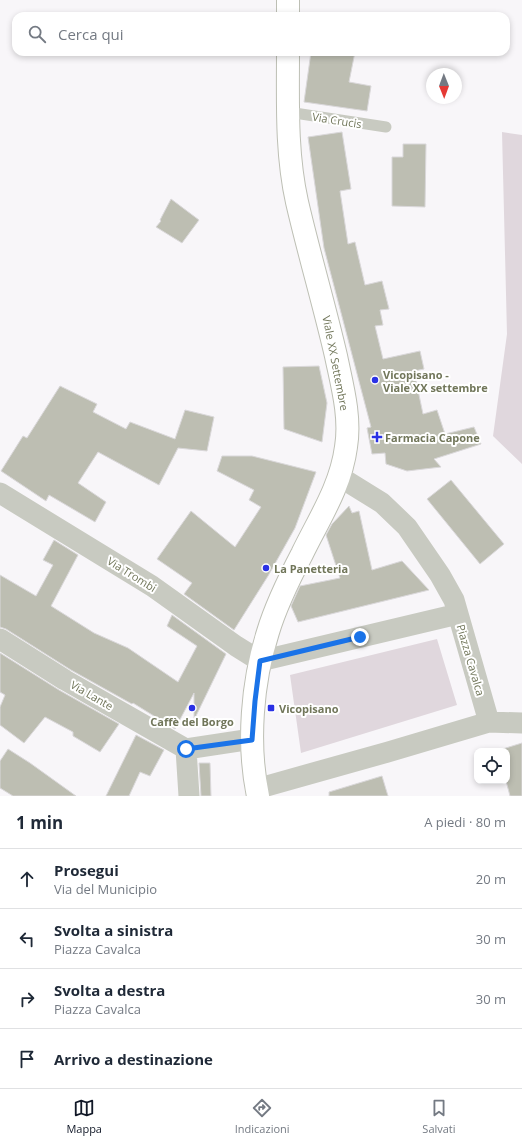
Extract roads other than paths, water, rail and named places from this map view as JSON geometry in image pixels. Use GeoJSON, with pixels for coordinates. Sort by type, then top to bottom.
{"type":"FeatureCollection","features":[{"type":"Feature","properties":{"kind":"street","name":"Viale XX Settembre"},"geometry":{"type":"LineString","coordinates":[[260,661],[268,631],[279,602],[340,477],[347,446],[347,422],[344,397],[327,319],[296,200],[288,146],[288,56]]}},
{"type":"Feature","properties":{"kind":"street"},"geometry":{"type":"LineString","coordinates":[[340,477],[382,503],[407,527],[440,575],[454,600],[458,614]]}},
{"type":"Feature","properties":{"kind":"street","name":"Via Trombi"},"geometry":{"type":"LineString","coordinates":[[0,493],[152,586],[236,646],[260,661]]}},
{"type":"Feature","properties":{"kind":"street","name":"Piazza Cavalca"},"geometry":{"type":"LineString","coordinates":[[260,661],[458,614],[489,722]]}},
{"type":"Feature","properties":{"kind":"street","name":"Via Lante"},"geometry":{"type":"LineString","coordinates":[[0,639],[65,680],[186,749]]}},
{"type":"Feature","properties":{"kind":"street"},"geometry":{"type":"LineString","coordinates":[[260,661],[252,740],[252,753],[257,793],[489,722],[522,723]]}},
{"type":"Feature","properties":{"kind":"street"},"geometry":{"type":"LineString","coordinates":[[189,796],[186,749],[252,740]]}},
{"type":"Feature","properties":{"kind":"lane","name":"Via Crucis"},"geometry":{"type":"LineString","coordinates":[[288,112],[386,127]]}},
{"type":"Feature","properties":{"kind":"place","name":"Vicopisano - Viale XX settembre"},"geometry":{"type":"Point","coordinates":[375,380]}},
{"type":"Feature","properties":{"kind":"place","name":"Farmacia Capone"},"geometry":{"type":"Point","coordinates":[377,437]}},
{"type":"Feature","properties":{"kind":"place","name":"La Panetteria"},"geometry":{"type":"Point","coordinates":[266,568]}},
{"type":"Feature","properties":{"kind":"place","name":"Caffè del Borgo"},"geometry":{"type":"Point","coordinates":[192,708]}},
{"type":"Feature","properties":{"kind":"place","name":"Vicopisano"},"geometry":{"type":"Point","coordinates":[271,708]}}]}
